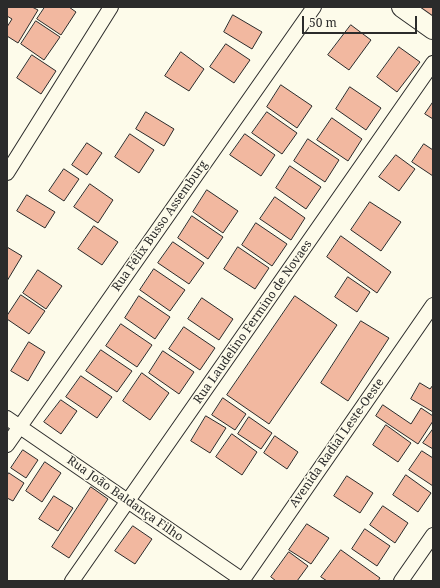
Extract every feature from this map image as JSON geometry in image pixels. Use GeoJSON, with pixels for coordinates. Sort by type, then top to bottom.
{"type":"FeatureCollection","features":[{"type":"Feature","properties":{"kind":"main road"},"geometry":{"type":"LineString","coordinates":[[402,7],[433,29]]}},
{"type":"Feature","properties":{"kind":"street"},"geometry":{"type":"LineString","coordinates":[[7,173],[11,157],[111,7]]}},
{"type":"Feature","properties":{"kind":"street","name":"Rua Félix Busso Assemburg"},"geometry":{"type":"LineString","coordinates":[[7,445],[314,7]]}},
{"type":"Feature","properties":{"kind":"street","name":"Rua Laudelino Fermino de Novaes"},"geometry":{"type":"LineString","coordinates":[[72,581],[433,63]]}},
{"type":"Feature","properties":{"kind":"street","name":"Avenida Radial Leste-Oeste"},"geometry":{"type":"LineString","coordinates":[[243,581],[433,305]]}},
{"type":"Feature","properties":{"kind":"street","name":"Rua João Baldança Filho"},"geometry":{"type":"LineString","coordinates":[[7,418],[243,581]]}},
{"type":"Feature","properties":{"kind":"street"},"geometry":{"type":"LineString","coordinates":[[401,581],[433,535]]}},
{"type":"Feature","properties":{"kind":"building"},"geometry":{"type":"Polygon","coordinates":[[[7,7],[32,7],[38,10],[18,43],[7,36],[7,27],[12,19],[7,16],[7,7]]]}},
{"type":"Feature","properties":{"kind":"building"},"geometry":{"type":"Polygon","coordinates":[[[45,7],[69,7],[76,12],[61,35],[37,19],[45,7]]]}},
{"type":"Feature","properties":{"kind":"building"},"geometry":{"type":"Polygon","coordinates":[[[420,7],[433,7],[433,24],[416,12],[420,7]]]}},
{"type":"Feature","properties":{"kind":"building"},"geometry":{"type":"Polygon","coordinates":[[[233,15],[262,32],[252,49],[224,32],[233,15]]]}},
{"type":"Feature","properties":{"kind":"building"},"geometry":{"type":"Polygon","coordinates":[[[36,21],[60,37],[44,60],[21,44],[36,21]]]}},
{"type":"Feature","properties":{"kind":"building"},"geometry":{"type":"Polygon","coordinates":[[[351,25],[371,40],[349,70],[328,55],[351,25]]]}},
{"type":"Feature","properties":{"kind":"building"},"geometry":{"type":"Polygon","coordinates":[[[226,44],[250,60],[234,83],[210,67],[226,44]]]}},
{"type":"Feature","properties":{"kind":"building"},"geometry":{"type":"Polygon","coordinates":[[[399,47],[420,62],[397,92],[377,77],[399,47]]]}},
{"type":"Feature","properties":{"kind":"building"},"geometry":{"type":"Polygon","coordinates":[[[181,52],[204,69],[189,91],[165,76],[181,52]]]}},
{"type":"Feature","properties":{"kind":"building"},"geometry":{"type":"Polygon","coordinates":[[[32,55],[56,71],[41,94],[17,78],[32,55]]]}},
{"type":"Feature","properties":{"kind":"building"},"geometry":{"type":"Polygon","coordinates":[[[281,85],[312,106],[297,128],[267,107],[281,85]]]}},
{"type":"Feature","properties":{"kind":"building"},"geometry":{"type":"Polygon","coordinates":[[[350,87],[381,108],[366,130],[336,109],[350,87]]]}},
{"type":"Feature","properties":{"kind":"building"},"geometry":{"type":"Polygon","coordinates":[[[433,102],[433,119],[425,114],[433,102]]]}},
{"type":"Feature","properties":{"kind":"building"},"geometry":{"type":"Polygon","coordinates":[[[146,112],[174,129],[164,146],[136,129],[146,112]]]}},
{"type":"Feature","properties":{"kind":"building"},"geometry":{"type":"Polygon","coordinates":[[[267,112],[297,133],[282,154],[252,133],[267,112]]]}},
{"type":"Feature","properties":{"kind":"building"},"geometry":{"type":"Polygon","coordinates":[[[332,118],[362,139],[348,161],[317,140],[332,118]]]}},
{"type":"Feature","properties":{"kind":"building"},"geometry":{"type":"Polygon","coordinates":[[[130,134],[154,150],[139,173],[115,157],[130,134]]]}},
{"type":"Feature","properties":{"kind":"building"},"geometry":{"type":"Polygon","coordinates":[[[245,134],[275,155],[261,176],[230,155],[245,134]]]}},
{"type":"Feature","properties":{"kind":"building"},"geometry":{"type":"Polygon","coordinates":[[[308,139],[339,160],[325,182],[294,161],[308,139]]]}},
{"type":"Feature","properties":{"kind":"building"},"geometry":{"type":"Polygon","coordinates":[[[87,143],[102,153],[87,175],[72,165],[87,143]]]}},
{"type":"Feature","properties":{"kind":"building"},"geometry":{"type":"Polygon","coordinates":[[[424,144],[433,150],[433,176],[412,162],[424,144]]]}},
{"type":"Feature","properties":{"kind":"building"},"geometry":{"type":"Polygon","coordinates":[[[396,155],[415,169],[399,191],[379,177],[396,155]]]}},
{"type":"Feature","properties":{"kind":"building"},"geometry":{"type":"Polygon","coordinates":[[[290,166],[321,187],[306,209],[276,188],[290,166]]]}},
{"type":"Feature","properties":{"kind":"building"},"geometry":{"type":"Polygon","coordinates":[[[64,169],[79,179],[64,201],[49,191],[64,169]]]}},
{"type":"Feature","properties":{"kind":"building"},"geometry":{"type":"Polygon","coordinates":[[[90,184],[113,200],[98,223],[74,207],[90,184]]]}},
{"type":"Feature","properties":{"kind":"building"},"geometry":{"type":"Polygon","coordinates":[[[207,190],[238,211],[223,233],[193,212],[207,190]]]}},
{"type":"Feature","properties":{"kind":"building"},"geometry":{"type":"Polygon","coordinates":[[[27,195],[55,212],[45,228],[17,211],[27,195]]]}},
{"type":"Feature","properties":{"kind":"building"},"geometry":{"type":"Polygon","coordinates":[[[275,197],[305,218],[291,240],[260,219],[275,197]]]}},
{"type":"Feature","properties":{"kind":"building"},"geometry":{"type":"Polygon","coordinates":[[[370,202],[401,222],[381,251],[351,230],[370,202]]]}},
{"type":"Feature","properties":{"kind":"building"},"geometry":{"type":"Polygon","coordinates":[[[192,216],[223,237],[208,259],[178,238],[192,216]]]}},
{"type":"Feature","properties":{"kind":"building"},"geometry":{"type":"Polygon","coordinates":[[[256,223],[287,244],[272,266],[242,245],[256,223]]]}},
{"type":"Feature","properties":{"kind":"building"},"geometry":{"type":"Polygon","coordinates":[[[94,226],[118,242],[102,265],[78,249],[94,226]]]}},
{"type":"Feature","properties":{"kind":"building"},"geometry":{"type":"Polygon","coordinates":[[[341,236],[391,272],[377,293],[327,257],[341,236]]]}},
{"type":"Feature","properties":{"kind":"building"},"geometry":{"type":"Polygon","coordinates":[[[173,242],[204,263],[189,284],[158,263],[173,242]]]}},
{"type":"Feature","properties":{"kind":"building"},"geometry":{"type":"Polygon","coordinates":[[[7,247],[22,256],[7,281],[7,247]]]}},
{"type":"Feature","properties":{"kind":"building"},"geometry":{"type":"Polygon","coordinates":[[[238,247],[269,268],[255,289],[224,269],[238,247]]]}},
{"type":"Feature","properties":{"kind":"building"},"geometry":{"type":"Polygon","coordinates":[[[154,269],[185,290],[170,311],[140,290],[154,269]]]}},
{"type":"Feature","properties":{"kind":"building"},"geometry":{"type":"Polygon","coordinates":[[[38,270],[62,286],[46,309],[23,293],[38,270]]]}},
{"type":"Feature","properties":{"kind":"building"},"geometry":{"type":"Polygon","coordinates":[[[348,277],[370,292],[357,312],[335,297],[348,277]]]}},
{"type":"Feature","properties":{"kind":"building"},"geometry":{"type":"Polygon","coordinates":[[[21,295],[45,311],[29,334],[7,319],[7,316],[21,295]]]}},
{"type":"Feature","properties":{"kind":"building"},"geometry":{"type":"Polygon","coordinates":[[[139,296],[170,317],[155,339],[125,318],[139,296]]]}},
{"type":"Feature","properties":{"kind":"building"},"geometry":{"type":"Polygon","coordinates":[[[295,296],[337,325],[269,424],[227,395],[295,296]]]}},
{"type":"Feature","properties":{"kind":"building"},"geometry":{"type":"Polygon","coordinates":[[[202,298],[233,319],[219,340],[188,319],[202,298]]]}},
{"type":"Feature","properties":{"kind":"building"},"geometry":{"type":"Polygon","coordinates":[[[361,321],[389,338],[348,401],[321,383],[361,321]]]}},
{"type":"Feature","properties":{"kind":"building"},"geometry":{"type":"Polygon","coordinates":[[[121,324],[152,345],[137,367],[106,346],[121,324]]]}},
{"type":"Feature","properties":{"kind":"building"},"geometry":{"type":"Polygon","coordinates":[[[184,327],[215,348],[200,370],[169,349],[184,327]]]}},
{"type":"Feature","properties":{"kind":"building"},"geometry":{"type":"Polygon","coordinates":[[[29,342],[45,352],[28,381],[11,371],[29,342]]]}},
{"type":"Feature","properties":{"kind":"building"},"geometry":{"type":"Polygon","coordinates":[[[101,350],[132,371],[117,392],[86,371],[101,350]]]}},
{"type":"Feature","properties":{"kind":"building"},"geometry":{"type":"Polygon","coordinates":[[[163,351],[194,372],[179,394],[149,373],[163,351]]]}},
{"type":"Feature","properties":{"kind":"building"},"geometry":{"type":"Polygon","coordinates":[[[142,373],[169,393],[150,420],[123,401],[142,373]]]}},
{"type":"Feature","properties":{"kind":"building"},"geometry":{"type":"Polygon","coordinates":[[[81,376],[112,397],[97,418],[66,397],[81,376]]]}},
{"type":"Feature","properties":{"kind":"building"},"geometry":{"type":"Polygon","coordinates":[[[420,383],[430,389],[433,385],[433,412],[411,399],[420,383]]]}},
{"type":"Feature","properties":{"kind":"building"},"geometry":{"type":"Polygon","coordinates":[[[223,398],[246,414],[235,430],[212,415],[223,398]]]}},
{"type":"Feature","properties":{"kind":"building"},"geometry":{"type":"Polygon","coordinates":[[[61,400],[77,411],[61,434],[44,422],[61,400]]]}},
{"type":"Feature","properties":{"kind":"building"},"geometry":{"type":"Polygon","coordinates":[[[383,405],[411,424],[421,408],[433,416],[433,421],[418,444],[376,416],[383,405]]]}},
{"type":"Feature","properties":{"kind":"building"},"geometry":{"type":"Polygon","coordinates":[[[206,416],[226,428],[210,453],[191,441],[206,416]]]}},
{"type":"Feature","properties":{"kind":"building"},"geometry":{"type":"Polygon","coordinates":[[[249,417],[272,433],[261,449],[238,434],[249,417]]]}},
{"type":"Feature","properties":{"kind":"building"},"geometry":{"type":"Polygon","coordinates":[[[386,425],[411,443],[398,462],[373,445],[386,425]]]}},
{"type":"Feature","properties":{"kind":"building"},"geometry":{"type":"Polygon","coordinates":[[[433,429],[433,449],[423,443],[433,429]]]}},
{"type":"Feature","properties":{"kind":"building"},"geometry":{"type":"Polygon","coordinates":[[[232,434],[257,452],[242,475],[216,457],[232,434]]]}},
{"type":"Feature","properties":{"kind":"building"},"geometry":{"type":"Polygon","coordinates":[[[275,436],[298,452],[287,469],[264,453],[275,436]]]}},
{"type":"Feature","properties":{"kind":"building"},"geometry":{"type":"Polygon","coordinates":[[[23,450],[38,460],[26,478],[11,468],[23,450]]]}},
{"type":"Feature","properties":{"kind":"building"},"geometry":{"type":"Polygon","coordinates":[[[422,451],[433,458],[433,486],[409,470],[422,451]]]}},
{"type":"Feature","properties":{"kind":"building"},"geometry":{"type":"Polygon","coordinates":[[[45,462],[61,473],[42,502],[26,491],[45,462]]]}},
{"type":"Feature","properties":{"kind":"building"},"geometry":{"type":"Polygon","coordinates":[[[9,473],[24,483],[13,501],[7,498],[7,476],[9,473]]]}},
{"type":"Feature","properties":{"kind":"building"},"geometry":{"type":"Polygon","coordinates":[[[406,475],[431,493],[418,512],[393,495],[406,475]]]}},
{"type":"Feature","properties":{"kind":"building"},"geometry":{"type":"Polygon","coordinates":[[[347,476],[373,493],[360,513],[334,496],[347,476]]]}},
{"type":"Feature","properties":{"kind":"building"},"geometry":{"type":"Polygon","coordinates":[[[91,487],[108,499],[69,558],[52,547],[91,487]]]}},
{"type":"Feature","properties":{"kind":"building"},"geometry":{"type":"Polygon","coordinates":[[[54,496],[73,508],[58,531],[39,519],[54,496]]]}},
{"type":"Feature","properties":{"kind":"building"},"geometry":{"type":"Polygon","coordinates":[[[383,506],[408,523],[395,543],[370,525],[383,506]]]}},
{"type":"Feature","properties":{"kind":"building"},"geometry":{"type":"Polygon","coordinates":[[[307,524],[329,538],[311,564],[289,550],[307,524]]]}},
{"type":"Feature","properties":{"kind":"building"},"geometry":{"type":"Polygon","coordinates":[[[133,526],[152,539],[135,564],[115,551],[133,526]]]}},
{"type":"Feature","properties":{"kind":"building"},"geometry":{"type":"Polygon","coordinates":[[[365,529],[390,546],[377,566],[352,549],[365,529]]]}},
{"type":"Feature","properties":{"kind":"building"},"geometry":{"type":"Polygon","coordinates":[[[341,550],[380,578],[378,581],[327,581],[321,577],[341,550]]]}},
{"type":"Feature","properties":{"kind":"building"},"geometry":{"type":"Polygon","coordinates":[[[289,552],[308,566],[297,581],[276,581],[271,577],[289,552]]]}}]}
